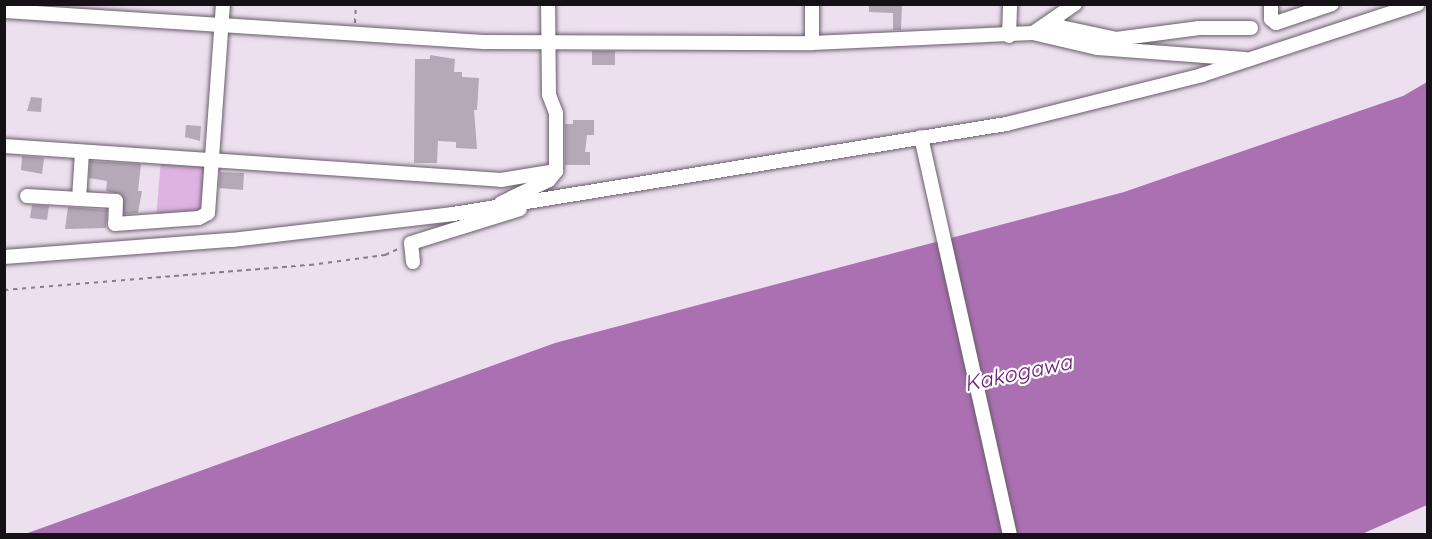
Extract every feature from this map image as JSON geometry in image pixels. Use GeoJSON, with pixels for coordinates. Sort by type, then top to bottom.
{"type":"FeatureCollection","features":[{"type":"Feature","properties":{"kind":"street"},"geometry":{"type":"LineString","coordinates":[[27,196],[116,201],[115,224],[205,216],[212,160],[223,4]]}},
{"type":"Feature","properties":{"kind":"street"},"geometry":{"type":"LineString","coordinates":[[494,208],[549,180],[556,171],[556,113],[549,94],[548,4]]}},
{"type":"Feature","properties":{"kind":"street"},"geometry":{"type":"LineString","coordinates":[[812,4],[812,43]]}},
{"type":"Feature","properties":{"kind":"street"},"geometry":{"type":"LineString","coordinates":[[1009,36],[1010,4]]}},
{"type":"Feature","properties":{"kind":"street"},"geometry":{"type":"LineString","coordinates":[[1033,33],[1075,4]]}},
{"type":"Feature","properties":{"kind":"street"},"geometry":{"type":"LineString","coordinates":[[1271,4],[1271,19],[1276,23],[1332,4]]}},
{"type":"Feature","properties":{"kind":"street"},"geometry":{"type":"LineString","coordinates":[[4,257],[232,240],[533,203],[1006,124],[1253,60],[1418,4]]}},
{"type":"Feature","properties":{"kind":"street"},"geometry":{"type":"LineString","coordinates":[[4,12],[221,28],[548,42],[812,43],[1009,36],[1061,27],[1116,39],[1198,28],[1251,28]]}},
{"type":"Feature","properties":{"kind":"street"},"geometry":{"type":"LineString","coordinates":[[1033,33],[1097,48],[1253,60]]}},
{"type":"Feature","properties":{"kind":"street"},"geometry":{"type":"LineString","coordinates":[[921,137],[1010,534]]}},
{"type":"Feature","properties":{"kind":"street"},"geometry":{"type":"LineString","coordinates":[[4,146],[501,180],[556,171]]}},
{"type":"Feature","properties":{"kind":"street"},"geometry":{"type":"LineString","coordinates":[[79,199],[82,152]]}},
{"type":"Feature","properties":{"kind":"street"},"geometry":{"type":"LineString","coordinates":[[413,262],[411,243],[490,221],[533,203]]}},
{"type":"Feature","properties":{"kind":"path"},"geometry":{"type":"LineString","coordinates":[[354,35],[356,4]]}},
{"type":"Feature","properties":{"kind":"path"},"geometry":{"type":"LineString","coordinates":[[4,290],[310,265],[385,255],[411,243]]}},
{"type":"Feature","properties":{"kind":"shaded area"},"geometry":{"type":"Polygon","coordinates":[[[161,160],[207,164],[204,212],[156,219],[161,160]]]}},
{"type":"Feature","properties":{"kind":"water","name":"Kakogawa"},"geometry":{"type":"Polygon","coordinates":[[[1427,82],[1427,505],[1362,534],[25,534],[555,343],[1124,192],[1403,96],[1427,82]]]}},
{"type":"Feature","properties":{"kind":"building"},"geometry":{"type":"Polygon","coordinates":[[[869,4],[902,4],[901,30],[893,30],[893,13],[869,12],[869,4]]]}},
{"type":"Feature","properties":{"kind":"building"},"geometry":{"type":"Polygon","coordinates":[[[592,51],[615,51],[615,65],[592,65],[592,51]]]}},
{"type":"Feature","properties":{"kind":"building"},"geometry":{"type":"Polygon","coordinates":[[[430,55],[455,59],[454,72],[462,72],[462,77],[479,78],[477,110],[474,110],[477,149],[456,148],[456,142],[438,141],[437,163],[414,163],[415,59],[430,59],[430,55]]]}},
{"type":"Feature","properties":{"kind":"building"},"geometry":{"type":"Polygon","coordinates":[[[31,97],[42,98],[41,112],[27,111],[31,97]]]}},
{"type":"Feature","properties":{"kind":"building"},"geometry":{"type":"Polygon","coordinates":[[[573,120],[594,120],[594,135],[587,135],[585,152],[590,152],[590,165],[565,165],[565,124],[573,124],[573,120]]]}},
{"type":"Feature","properties":{"kind":"building"},"geometry":{"type":"Polygon","coordinates":[[[186,125],[201,126],[200,141],[185,137],[186,125]]]}},
{"type":"Feature","properties":{"kind":"building"},"geometry":{"type":"Polygon","coordinates":[[[22,156],[44,158],[42,174],[21,170],[22,156]]]}},
{"type":"Feature","properties":{"kind":"building"},"geometry":{"type":"Polygon","coordinates":[[[90,161],[141,164],[138,191],[142,191],[138,213],[124,214],[121,194],[106,191],[107,181],[89,178],[90,161]]]}},
{"type":"Feature","properties":{"kind":"building"},"geometry":{"type":"Polygon","coordinates":[[[220,172],[244,173],[243,190],[219,188],[220,172]]]}},
{"type":"Feature","properties":{"kind":"building"},"geometry":{"type":"Polygon","coordinates":[[[32,205],[49,206],[47,220],[30,218],[32,205]]]}},
{"type":"Feature","properties":{"kind":"building"},"geometry":{"type":"Polygon","coordinates":[[[68,207],[107,210],[106,228],[65,229],[68,207]]]}}]}
